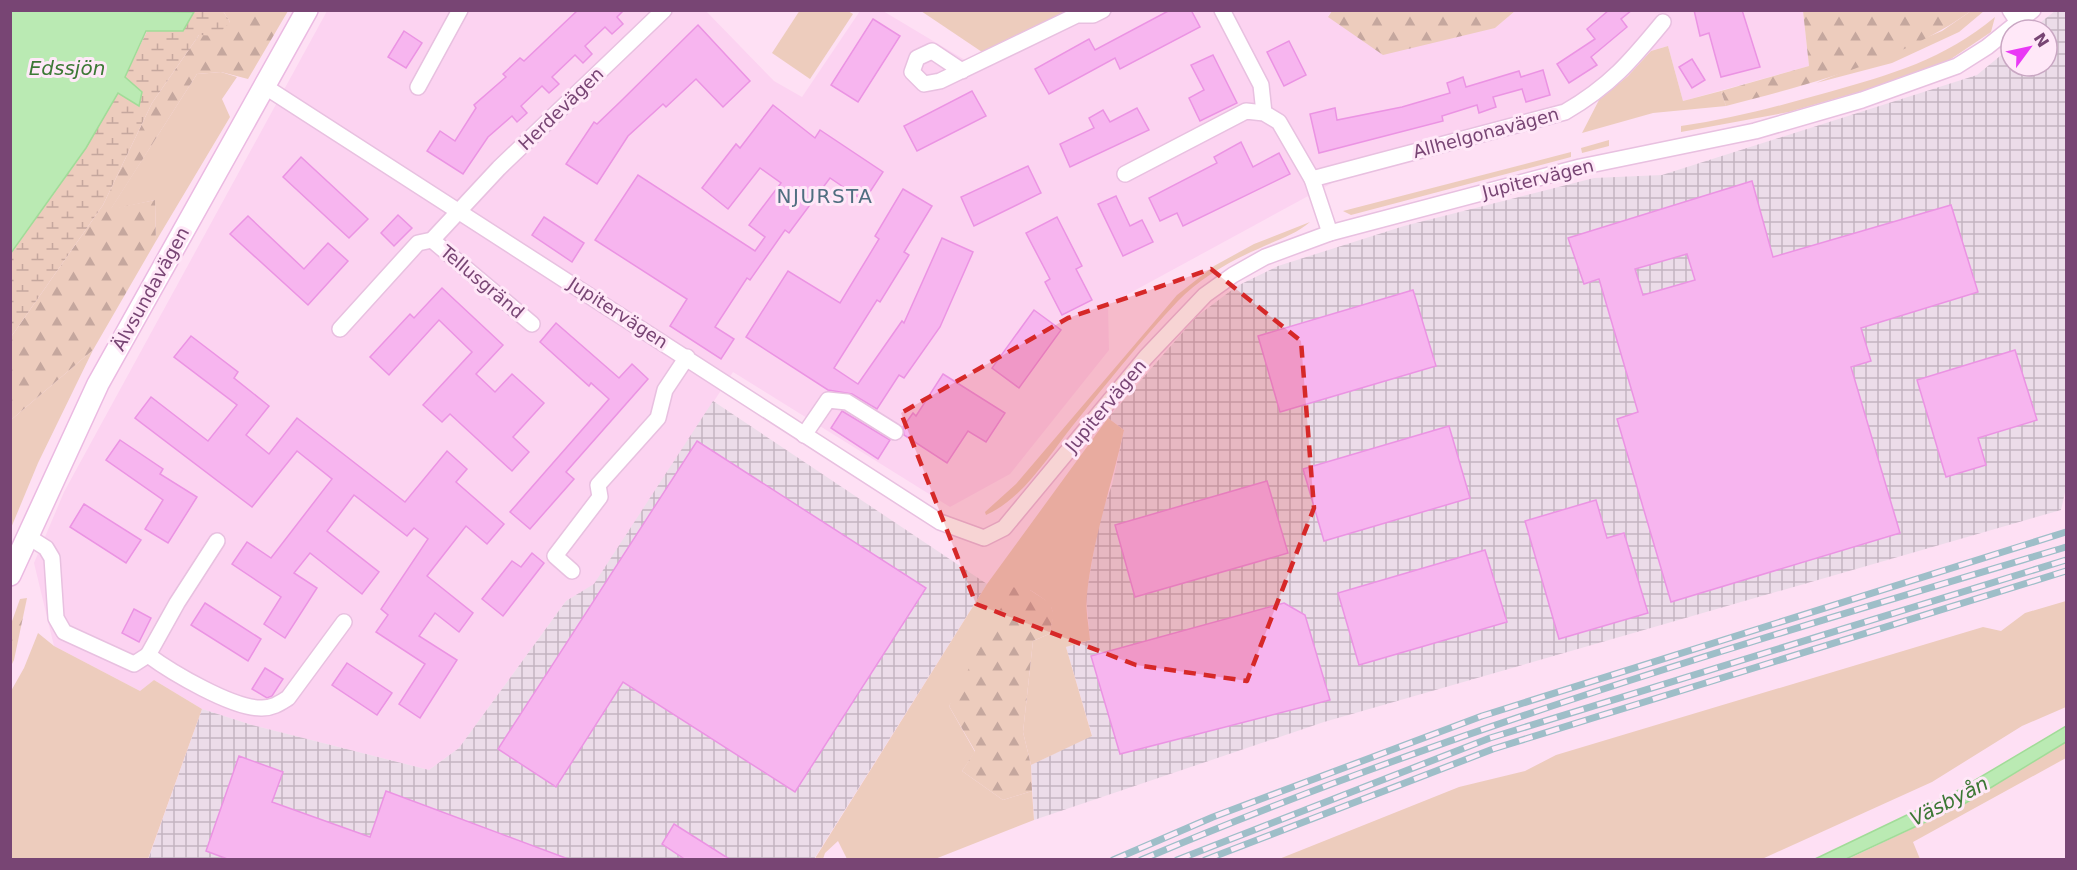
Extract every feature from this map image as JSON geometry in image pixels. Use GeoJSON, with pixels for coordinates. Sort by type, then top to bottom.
{"type":"FeatureCollection","features":[{"type":"Feature","properties":{"kind":"street","name":"Älvsundavägen"},"geometry":{"type":"LineString","coordinates":[[10,575],[98,384],[307,10]]}},
{"type":"Feature","properties":{"kind":"street"},"geometry":{"type":"LineString","coordinates":[[418,87],[459,10]]}},
{"type":"Feature","properties":{"kind":"street","name":"Herdevägen"},"geometry":{"type":"LineString","coordinates":[[459,210],[499,168],[664,10]]}},
{"type":"Feature","properties":{"kind":"street"},"geometry":{"type":"LineString","coordinates":[[962,71],[1077,15],[1093,15],[1103,10]]}},
{"type":"Feature","properties":{"kind":"street"},"geometry":{"type":"LineString","coordinates":[[1222,10],[1261,85],[1264,113]]}},
{"type":"Feature","properties":{"kind":"street","name":"Jupitervägen"},"geometry":{"type":"LineString","coordinates":[[264,86],[940,522],[984,538],[1004,528],[1146,357],[1205,295],[1265,257],[1330,233],[1580,167],[1755,131],[1862,100],[1957,66],[2014,17],[2033,10]]}},
{"type":"Feature","properties":{"kind":"street","name":"Allhelgonavägen"},"geometry":{"type":"LineString","coordinates":[[1312,179],[1565,112],[1595,95],[1622,72],[1663,22]]}},
{"type":"Feature","properties":{"kind":"street"},"geometry":{"type":"LineString","coordinates":[[1125,174],[1246,111],[1264,113],[1279,122],[1312,179],[1330,233]]}},
{"type":"Feature","properties":{"kind":"street","name":"Tellusgränd"},"geometry":{"type":"LineString","coordinates":[[340,329],[418,243],[432,240],[459,210]]}},
{"type":"Feature","properties":{"kind":"street","name":"Tellusgränd"},"geometry":{"type":"LineString","coordinates":[[432,240],[532,324]]}},
{"type":"Feature","properties":{"kind":"street"},"geometry":{"type":"LineString","coordinates":[[572,571],[555,556],[600,497],[598,485],[658,418],[666,390],[687,357]]}},
{"type":"Feature","properties":{"kind":"street"},"geometry":{"type":"LineString","coordinates":[[804,435],[828,400],[847,402],[895,432]]}},
{"type":"Feature","properties":{"kind":"street"},"geometry":{"type":"LineString","coordinates":[[27,536],[46,548],[52,558],[56,618],[64,632],[134,664],[148,655],[177,603],[217,541]]}},
{"type":"Feature","properties":{"kind":"street"},"geometry":{"type":"LineString","coordinates":[[148,655],[169,671],[213,693],[260,708],[276,706],[288,698],[344,622]]}},
{"type":"Feature","properties":{"kind":"highlighted area"},"geometry":{"type":"Polygon","coordinates":[[[1211,269],[1301,341],[1314,508],[1247,681],[1136,665],[976,604],[901,413],[1068,318],[1211,269]]]}},
{"type":"Feature","properties":{"kind":"shaded area"},"geometry":{"type":"Polygon","coordinates":[[[327,11],[706,11],[774,81],[802,97],[860,11],[883,11],[965,60],[1068,11],[1332,11],[1328,16],[1495,28],[1515,11],[1803,11],[1809,66],[1683,101],[1668,46],[1651,51],[1628,76],[1599,100],[1567,117],[1334,182],[1108,305],[1109,350],[1010,474],[950,507],[733,372],[594,585],[566,601],[459,748],[429,770],[252,725],[202,709],[154,680],[140,691],[54,646],[34,563],[64,492],[327,11]]]}},
{"type":"Feature","properties":{"kind":"shaded area"},"geometry":{"type":"Polygon","coordinates":[[[2055,11],[2066,11],[2066,488],[2061,510],[1324,722],[1034,820],[1031,765],[1092,735],[1066,647],[1090,640],[1086,596],[1099,520],[1112,485],[1124,430],[1108,418],[1196,317],[1237,286],[1278,266],[1404,226],[1594,178],[1662,175],[1977,75],[1999,57],[1999,78],[2059,78],[2059,18],[2046,18],[2055,11]]]}},
{"type":"Feature","properties":{"kind":"shaded area"},"geometry":{"type":"Polygon","coordinates":[[[713,401],[987,584],[814,859],[148,860],[202,709],[252,725],[429,770],[459,748],[566,601],[594,584],[713,401]]]}},
{"type":"Feature","properties":{"kind":"green space"},"geometry":{"type":"Polygon","coordinates":[[[800,10],[848,11],[853,14],[810,79],[772,53],[800,10]]]}},
{"type":"Feature","properties":{"kind":"green space"},"geometry":{"type":"Polygon","coordinates":[[[1803,10],[1971,11],[1916,44],[1885,57],[1822,80],[1726,106],[1721,91],[1809,66],[1803,10]]]}},
{"type":"Feature","properties":{"kind":"green space"},"geometry":{"type":"Polygon","coordinates":[[[193,11],[223,11],[230,22],[217,36],[199,35],[152,103],[103,205],[11,337],[11,253],[86,148],[118,92],[139,105],[142,92],[125,77],[147,31],[183,31],[193,11]]]}},
{"type":"Feature","properties":{"kind":"green space"},"geometry":{"type":"Polygon","coordinates":[[[223,11],[288,11],[248,79],[221,72],[197,74],[111,209],[155,200],[156,241],[93,350],[11,420],[11,337],[103,205],[152,103],[199,35],[230,22],[223,11]]]}},
{"type":"Feature","properties":{"kind":"green space"},"geometry":{"type":"Polygon","coordinates":[[[921,11],[1067,11],[982,52],[921,11]]]}},
{"type":"Feature","properties":{"kind":"green space"},"geometry":{"type":"Polygon","coordinates":[[[1332,11],[1515,11],[1495,28],[1383,55],[1328,17],[1332,11]]]}},
{"type":"Feature","properties":{"kind":"green space"},"geometry":{"type":"Polygon","coordinates":[[[1971,11],[1984,11],[1959,32],[1892,63],[1816,83],[1942,31],[1971,11]]]}},
{"type":"Feature","properties":{"kind":"green space"},"geometry":{"type":"Polygon","coordinates":[[[1995,17],[1991,32],[1945,63],[1890,83],[1789,112],[1681,132],[1681,126],[1773,107],[1895,72],[1957,44],[1995,17]]]}},
{"type":"Feature","properties":{"kind":"green space"},"geometry":{"type":"Polygon","coordinates":[[[1668,46],[1683,101],[1721,91],[1726,106],[1653,113],[1582,133],[1599,100],[1628,76],[1651,51],[1668,46]]]}},
{"type":"Feature","properties":{"kind":"green space"},"geometry":{"type":"Polygon","coordinates":[[[221,72],[237,77],[222,99],[230,117],[156,241],[155,200],[110,210],[197,74],[221,72]]]}},
{"type":"Feature","properties":{"kind":"green space"},"geometry":{"type":"Polygon","coordinates":[[[1609,140],[1609,146],[1582,153],[1581,148],[1609,140]]]}},
{"type":"Feature","properties":{"kind":"green space"},"geometry":{"type":"Polygon","coordinates":[[[1571,152],[1571,157],[1351,215],[1343,211],[1571,152]]]}},
{"type":"Feature","properties":{"kind":"green space"},"geometry":{"type":"Polygon","coordinates":[[[1310,222],[1292,234],[1226,265],[1186,293],[1125,361],[1024,487],[1000,507],[986,515],[985,512],[1016,484],[1177,295],[1214,266],[1254,244],[1310,222]]]}},
{"type":"Feature","properties":{"kind":"green space"},"geometry":{"type":"Polygon","coordinates":[[[93,350],[38,463],[11,528],[11,420],[93,350]]]}},
{"type":"Feature","properties":{"kind":"green space"},"geometry":{"type":"Polygon","coordinates":[[[1108,418],[1124,430],[1090,573],[1086,606],[1090,640],[1066,647],[1092,736],[1031,765],[1023,732],[1033,641],[1049,634],[1053,612],[1044,599],[1030,590],[949,706],[975,752],[962,771],[1003,800],[1032,791],[1034,820],[935,859],[847,859],[838,841],[825,853],[823,859],[814,860],[987,584],[1108,418]]]}},
{"type":"Feature","properties":{"kind":"green space"},"geometry":{"type":"Polygon","coordinates":[[[1012,587],[1030,590],[1050,603],[1054,615],[1049,634],[1033,641],[1023,732],[1031,765],[1032,791],[1003,800],[962,771],[975,751],[949,706],[1012,587]]]}},
{"type":"Feature","properties":{"kind":"green space"},"geometry":{"type":"Polygon","coordinates":[[[27,598],[11,666],[11,624],[20,599],[27,598]]]}},
{"type":"Feature","properties":{"kind":"green space"},"geometry":{"type":"Polygon","coordinates":[[[2066,601],[2066,707],[2022,726],[1932,782],[1762,859],[1279,859],[1459,787],[1525,771],[1556,755],[1983,627],[2001,631],[2025,613],[2066,601]]]}},
{"type":"Feature","properties":{"kind":"green space"},"geometry":{"type":"Polygon","coordinates":[[[38,633],[54,646],[140,691],[154,680],[202,709],[148,859],[11,859],[11,691],[24,668],[38,633]]]}},
{"type":"Feature","properties":{"kind":"green space"},"geometry":{"type":"Polygon","coordinates":[[[2066,742],[2066,758],[1913,842],[1920,859],[1846,860],[1964,804],[2066,742]]]}},
{"type":"Feature","properties":{"kind":"water","name":"Edssjön"},"geometry":{"type":"Polygon","coordinates":[[[11,10],[194,12],[183,31],[146,31],[125,77],[142,92],[139,106],[118,93],[86,148],[11,253],[11,10]]]}},
{"type":"Feature","properties":{"kind":"water","name":"Väsbyån"},"geometry":{"type":"Polygon","coordinates":[[[2066,726],[2066,742],[1964,804],[1846,859],[1815,859],[1957,791],[2066,726]]]}},
{"type":"Feature","properties":{"kind":"building"},"geometry":{"type":"Polygon","coordinates":[[[578,10],[624,10],[617,17],[623,24],[612,34],[605,27],[585,46],[592,54],[583,63],[575,55],[552,77],[559,84],[549,93],[542,86],[521,106],[527,113],[517,122],[512,116],[488,137],[463,174],[427,151],[440,131],[455,141],[476,108],[474,105],[506,77],[503,74],[520,58],[524,61],[578,10]]]}},
{"type":"Feature","properties":{"kind":"building"},"geometry":{"type":"Polygon","coordinates":[[[1170,10],[1191,10],[1200,27],[1120,69],[1115,58],[1049,94],[1035,69],[1089,39],[1095,50],[1170,10]]]}},
{"type":"Feature","properties":{"kind":"building"},"geometry":{"type":"Polygon","coordinates":[[[1609,10],[1632,10],[1621,19],[1627,27],[1591,57],[1597,65],[1569,83],[1557,64],[1595,39],[1587,29],[1609,10]]]}},
{"type":"Feature","properties":{"kind":"building"},"geometry":{"type":"Polygon","coordinates":[[[1694,10],[1742,10],[1760,67],[1721,77],[1709,33],[1700,36],[1694,10]]]}},
{"type":"Feature","properties":{"kind":"building"},"geometry":{"type":"Polygon","coordinates":[[[873,19],[900,36],[858,102],[831,85],[873,19]]]}},
{"type":"Feature","properties":{"kind":"building"},"geometry":{"type":"Polygon","coordinates":[[[698,25],[750,81],[723,107],[696,79],[666,107],[663,104],[628,136],[597,184],[566,164],[594,122],[597,124],[698,25]]]}},
{"type":"Feature","properties":{"kind":"building"},"geometry":{"type":"Polygon","coordinates":[[[404,31],[422,43],[406,68],[388,57],[404,31]]]}},
{"type":"Feature","properties":{"kind":"building"},"geometry":{"type":"Polygon","coordinates":[[[1289,41],[1306,75],[1284,86],[1267,52],[1289,41]]]}},
{"type":"Feature","properties":{"kind":"building"},"geometry":{"type":"Polygon","coordinates":[[[1213,55],[1237,103],[1200,121],[1189,98],[1204,90],[1191,65],[1213,55]]]}},
{"type":"Feature","properties":{"kind":"building"},"geometry":{"type":"Polygon","coordinates":[[[1692,59],[1705,80],[1692,88],[1679,67],[1692,59]]]}},
{"type":"Feature","properties":{"kind":"building"},"geometry":{"type":"Polygon","coordinates":[[[1543,70],[1550,95],[1526,102],[1522,89],[1493,97],[1496,107],[1479,113],[1477,105],[1442,116],[1443,121],[1319,153],[1310,114],[1335,108],[1337,120],[1402,107],[1450,93],[1447,83],[1463,77],[1466,87],[1519,71],[1521,77],[1543,70]]]}},
{"type":"Feature","properties":{"kind":"building"},"geometry":{"type":"Polygon","coordinates":[[[972,91],[986,116],[917,151],[904,126],[972,91]]]}},
{"type":"Feature","properties":{"kind":"building"},"geometry":{"type":"Polygon","coordinates":[[[773,105],[815,138],[820,130],[883,172],[864,201],[830,178],[789,233],[785,230],[750,280],[747,278],[715,327],[734,339],[721,359],[670,326],[687,299],[595,240],[638,175],[755,251],[765,237],[749,225],[781,183],[760,168],[728,209],[702,188],[736,144],[740,148],[773,105]]]}},
{"type":"Feature","properties":{"kind":"building"},"geometry":{"type":"Polygon","coordinates":[[[1137,108],[1149,130],[1070,167],[1060,144],[1094,128],[1089,118],[1103,110],[1110,122],[1137,108]]]}},
{"type":"Feature","properties":{"kind":"building"},"geometry":{"type":"Polygon","coordinates":[[[1241,142],[1253,167],[1279,153],[1290,174],[1183,226],[1177,213],[1160,221],[1149,198],[1217,163],[1214,157],[1241,142]]]}},
{"type":"Feature","properties":{"kind":"building"},"geometry":{"type":"Polygon","coordinates":[[[301,157],[368,219],[349,238],[283,177],[301,157]]]}},
{"type":"Feature","properties":{"kind":"building"},"geometry":{"type":"Polygon","coordinates":[[[1028,166],[1041,193],[974,226],[961,197],[1028,166]]]}},
{"type":"Feature","properties":{"kind":"building"},"geometry":{"type":"Polygon","coordinates":[[[1752,181],[1773,257],[1951,205],[1978,292],[1861,328],[1871,361],[1851,367],[1900,533],[1671,602],[1617,419],[1638,412],[1599,279],[1584,284],[1568,238],[1752,181]],[[1687,254],[1635,269],[1643,295],[1695,280],[1687,254]]]}},
{"type":"Feature","properties":{"kind":"building"},"geometry":{"type":"Polygon","coordinates":[[[903,189],[932,206],[904,252],[909,255],[880,302],[877,300],[834,368],[858,384],[902,321],[904,323],[942,238],[973,252],[940,327],[904,378],[899,375],[877,409],[852,394],[828,390],[746,337],[788,271],[840,303],[879,239],[875,236],[903,189]]]}},
{"type":"Feature","properties":{"kind":"building"},"geometry":{"type":"Polygon","coordinates":[[[1116,196],[1130,226],[1142,220],[1153,242],[1123,256],[1098,204],[1116,196]]]}},
{"type":"Feature","properties":{"kind":"building"},"geometry":{"type":"Polygon","coordinates":[[[398,215],[412,228],[394,246],[381,233],[398,215]]]}},
{"type":"Feature","properties":{"kind":"building"},"geometry":{"type":"Polygon","coordinates":[[[248,216],[304,269],[328,243],[348,261],[308,305],[230,234],[248,216]]]}},
{"type":"Feature","properties":{"kind":"building"},"geometry":{"type":"Polygon","coordinates":[[[544,217],[584,243],[572,262],[532,235],[544,217]]]}},
{"type":"Feature","properties":{"kind":"building"},"geometry":{"type":"Polygon","coordinates":[[[1057,217],[1082,266],[1076,269],[1092,300],[1062,315],[1045,282],[1050,279],[1026,233],[1057,217]]]}},
{"type":"Feature","properties":{"kind":"building"},"geometry":{"type":"Polygon","coordinates":[[[442,288],[503,345],[476,374],[495,392],[512,374],[544,403],[513,437],[529,452],[512,471],[450,414],[442,422],[423,405],[472,352],[439,320],[389,375],[370,357],[410,314],[414,318],[442,288]]]}},
{"type":"Feature","properties":{"kind":"building"},"geometry":{"type":"Polygon","coordinates":[[[1413,290],[1436,366],[1280,412],[1258,336],[1413,290]]]}},
{"type":"Feature","properties":{"kind":"building"},"geometry":{"type":"Polygon","coordinates":[[[1034,310],[1061,330],[1019,388],[992,368],[1034,310]]]}},
{"type":"Feature","properties":{"kind":"building"},"geometry":{"type":"Polygon","coordinates":[[[556,323],[619,378],[632,364],[648,379],[566,472],[574,479],[530,529],[510,512],[609,399],[591,383],[589,386],[540,342],[556,323]]]}},
{"type":"Feature","properties":{"kind":"building"},"geometry":{"type":"Polygon","coordinates":[[[191,336],[238,372],[234,378],[269,406],[246,435],[269,454],[297,418],[405,502],[447,451],[467,469],[456,482],[504,524],[487,544],[466,526],[427,576],[473,613],[459,632],[435,613],[419,636],[457,660],[420,718],[399,704],[425,664],[376,632],[388,615],[381,609],[428,539],[414,528],[407,536],[354,495],[327,531],[379,572],[362,594],[310,553],[294,573],[317,588],[285,638],[264,624],[281,597],[232,564],[247,542],[271,558],[332,479],[297,451],[252,507],[135,418],[151,397],[208,441],[237,405],[174,357],[191,336]]]}},
{"type":"Feature","properties":{"kind":"building"},"geometry":{"type":"Polygon","coordinates":[[[2015,350],[2037,420],[1978,438],[1986,465],[1946,477],[1917,380],[2015,350]]]}},
{"type":"Feature","properties":{"kind":"building"},"geometry":{"type":"Polygon","coordinates":[[[943,374],[1005,413],[986,442],[968,431],[947,463],[904,435],[903,427],[913,413],[916,416],[943,374]]]}},
{"type":"Feature","properties":{"kind":"building"},"geometry":{"type":"Polygon","coordinates":[[[842,411],[890,440],[878,459],[831,428],[842,411]]]}},
{"type":"Feature","properties":{"kind":"building"},"geometry":{"type":"Polygon","coordinates":[[[1449,426],[1470,498],[1324,541],[1303,469],[1449,426]]]}},
{"type":"Feature","properties":{"kind":"building"},"geometry":{"type":"Polygon","coordinates":[[[120,440],[163,469],[160,474],[197,497],[168,543],[145,529],[163,500],[106,460],[120,440]]]}},
{"type":"Feature","properties":{"kind":"building"},"geometry":{"type":"Polygon","coordinates":[[[697,441],[926,588],[795,792],[623,682],[556,787],[498,749],[697,441]]]}},
{"type":"Feature","properties":{"kind":"building"},"geometry":{"type":"Polygon","coordinates":[[[1267,481],[1288,553],[1135,597],[1115,525],[1267,481]]]}},
{"type":"Feature","properties":{"kind":"building"},"geometry":{"type":"Polygon","coordinates":[[[1596,500],[1607,538],[1624,533],[1648,613],[1559,639],[1525,521],[1596,500]]]}},
{"type":"Feature","properties":{"kind":"building"},"geometry":{"type":"Polygon","coordinates":[[[84,504],[141,540],[126,563],[70,527],[84,504]]]}},
{"type":"Feature","properties":{"kind":"building"},"geometry":{"type":"Polygon","coordinates":[[[1485,550],[1507,622],[1359,665],[1338,593],[1485,550]]]}},
{"type":"Feature","properties":{"kind":"building"},"geometry":{"type":"Polygon","coordinates":[[[532,553],[544,563],[503,616],[482,599],[512,561],[521,567],[532,553]]]}},
{"type":"Feature","properties":{"kind":"building"},"geometry":{"type":"Polygon","coordinates":[[[205,603],[261,639],[248,661],[191,625],[205,603]]]}},
{"type":"Feature","properties":{"kind":"building"},"geometry":{"type":"Polygon","coordinates":[[[1284,603],[1305,615],[1330,700],[1120,754],[1091,656],[1284,603]]]}},
{"type":"Feature","properties":{"kind":"building"},"geometry":{"type":"Polygon","coordinates":[[[134,609],[151,618],[139,642],[122,633],[134,609]]]}},
{"type":"Feature","properties":{"kind":"building"},"geometry":{"type":"Polygon","coordinates":[[[347,663],[392,693],[377,715],[332,685],[347,663]]]}},
{"type":"Feature","properties":{"kind":"building"},"geometry":{"type":"Polygon","coordinates":[[[265,668],[283,679],[272,696],[267,698],[252,689],[265,668]]]}},
{"type":"Feature","properties":{"kind":"building"},"geometry":{"type":"Polygon","coordinates":[[[239,756],[283,772],[272,802],[370,837],[386,791],[571,860],[230,860],[206,851],[239,756]]]}},
{"type":"Feature","properties":{"kind":"building"},"geometry":{"type":"Polygon","coordinates":[[[674,824],[731,860],[686,860],[662,844],[674,824]]]}},
{"type":"Feature","properties":{"kind":"railway"},"geometry":{"type":"LineString","coordinates":[[1113,860],[1213,817],[1482,716],[2066,532]]}},
{"type":"Feature","properties":{"kind":"railway"},"geometry":{"type":"LineString","coordinates":[[1141,860],[1368,770],[1599,690],[2066,547]]}},
{"type":"Feature","properties":{"kind":"railway"},"geometry":{"type":"LineString","coordinates":[[1177,860],[1490,738],[2066,560]]}},
{"type":"Feature","properties":{"kind":"railway"},"geometry":{"type":"LineString","coordinates":[[1205,860],[1493,749],[2066,571]]}},
{"type":"Feature","properties":{"kind":"district","name":"NJURSTA"},"geometry":{"type":"Point","coordinates":[825,196]}}]}
